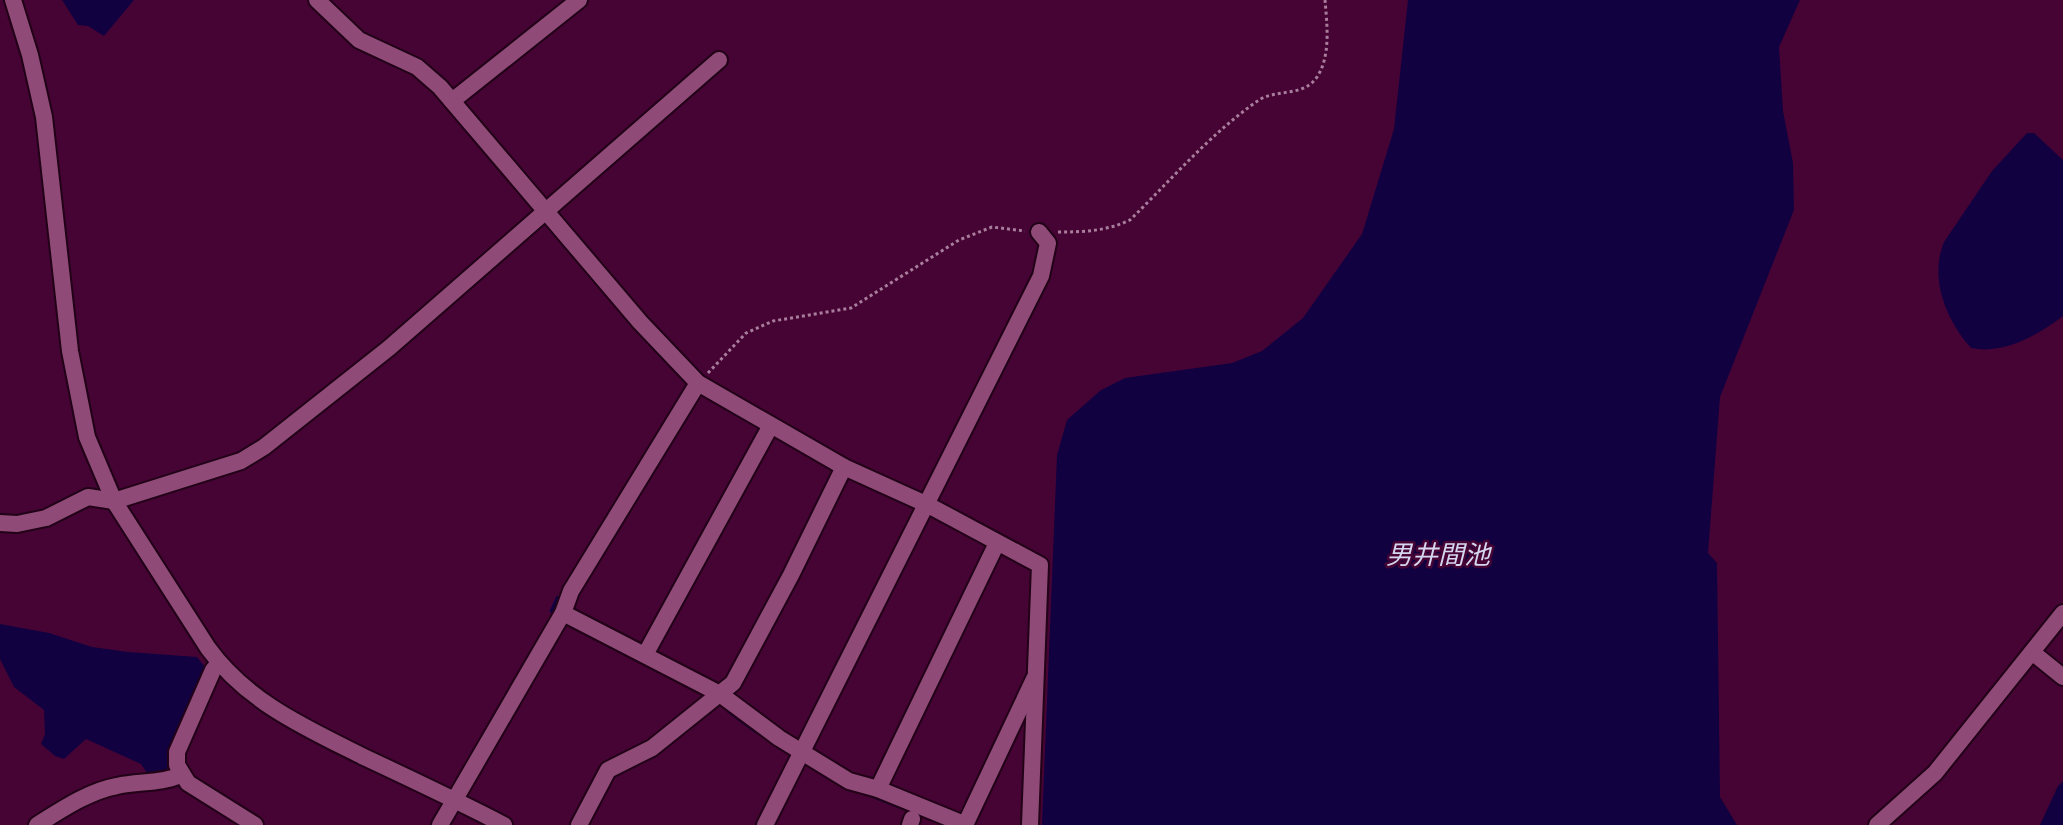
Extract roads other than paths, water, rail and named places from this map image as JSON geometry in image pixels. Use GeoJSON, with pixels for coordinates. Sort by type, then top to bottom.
{"type":"FeatureCollection","features":[{"type":"Feature","properties":{"kind":"street"},"geometry":{"type":"LineString","coordinates":[[13,0],[30,55],[44,117],[70,351],[79,409],[92,452],[114,501],[219,663],[239,683],[283,715],[504,825]]}},
{"type":"Feature","properties":{"kind":"street"},"geometry":{"type":"LineString","coordinates":[[317,0],[359,40],[417,67],[452,101],[640,322],[698,383],[770,427],[844,467],[928,505],[1040,565],[1030,825]]}},
{"type":"Feature","properties":{"kind":"street"},"geometry":{"type":"LineString","coordinates":[[452,101],[579,0]]}},
{"type":"Feature","properties":{"kind":"street"},"geometry":{"type":"LineString","coordinates":[[0,523],[17,524],[46,518],[88,497],[114,501],[241,461],[264,447],[381,355],[719,60]]}},
{"type":"Feature","properties":{"kind":"street"},"geometry":{"type":"LineString","coordinates":[[765,825],[804,753],[1041,276],[1048,243],[1039,232]]}},
{"type":"Feature","properties":{"kind":"street"},"geometry":{"type":"LineString","coordinates":[[440,825],[563,613],[571,591],[698,383]]}},
{"type":"Feature","properties":{"kind":"street"},"geometry":{"type":"LineString","coordinates":[[646,653],[770,427]]}},
{"type":"Feature","properties":{"kind":"street"},"geometry":{"type":"LineString","coordinates":[[579,825],[608,770],[652,748],[733,683],[791,575],[844,467]]}},
{"type":"Feature","properties":{"kind":"street"},"geometry":{"type":"LineString","coordinates":[[878,789],[997,543]]}},
{"type":"Feature","properties":{"kind":"street"},"geometry":{"type":"LineString","coordinates":[[563,613],[646,653],[720,694],[779,738],[849,781],[878,789],[965,825],[1037,672]]}},
{"type":"Feature","properties":{"kind":"street"},"geometry":{"type":"LineString","coordinates":[[1877,825],[1935,773],[2063,613]]}},
{"type":"Feature","properties":{"kind":"street"},"geometry":{"type":"LineString","coordinates":[[2032,652],[2063,676]]}},
{"type":"Feature","properties":{"kind":"street"},"geometry":{"type":"LineString","coordinates":[[219,663],[213,670],[177,752],[181,775],[188,783],[255,825]]}},
{"type":"Feature","properties":{"kind":"street"},"geometry":{"type":"LineString","coordinates":[[37,825],[58,811],[102,790],[117,785],[166,781],[181,775]]}},
{"type":"Feature","properties":{"kind":"water"},"geometry":{"type":"Polygon","coordinates":[[[62,0],[134,0],[104,36],[88,26],[78,25],[62,0]]]}},
{"type":"Feature","properties":{"kind":"water","name":"男井間池"},"geometry":{"type":"Polygon","coordinates":[[[1408,0],[1800,0],[1779,47],[1783,111],[1793,163],[1794,210],[1720,397],[1708,553],[1717,563],[1720,797],[1737,825],[1042,825],[1057,455],[1067,420],[1101,390],[1125,378],[1232,363],[1262,351],[1303,318],[1362,234],[1394,129],[1408,0]]]}},
{"type":"Feature","properties":{"kind":"water"},"geometry":{"type":"Polygon","coordinates":[[[2027,133],[2034,133],[2063,160],[2063,316],[2020,342],[1996,349],[1971,348],[1954,325],[1942,298],[1938,270],[1940,256],[1944,242],[1992,171],[2027,133]]]}},
{"type":"Feature","properties":{"kind":"water"},"geometry":{"type":"Polygon","coordinates":[[[0,624],[49,633],[92,647],[197,657],[205,667],[204,676],[168,768],[159,776],[149,776],[141,764],[86,739],[64,759],[55,756],[41,744],[45,734],[44,710],[14,687],[0,659],[0,624]]]}},
{"type":"Feature","properties":{"kind":"water"},"geometry":{"type":"Polygon","coordinates":[[[2063,781],[2063,825],[2040,825],[2058,786],[2063,781]]]}},
{"type":"Feature","properties":{"kind":"waterway"},"geometry":{"type":"LineString","coordinates":[[552,611],[558,598]]}},
{"type":"Feature","properties":{"kind":"waterway"},"geometry":{"type":"LineString","coordinates":[[729,711],[756,731]]}},
{"type":"Feature","properties":{"kind":"waterway"},"geometry":{"type":"LineString","coordinates":[[863,792],[914,812]]}}]}
